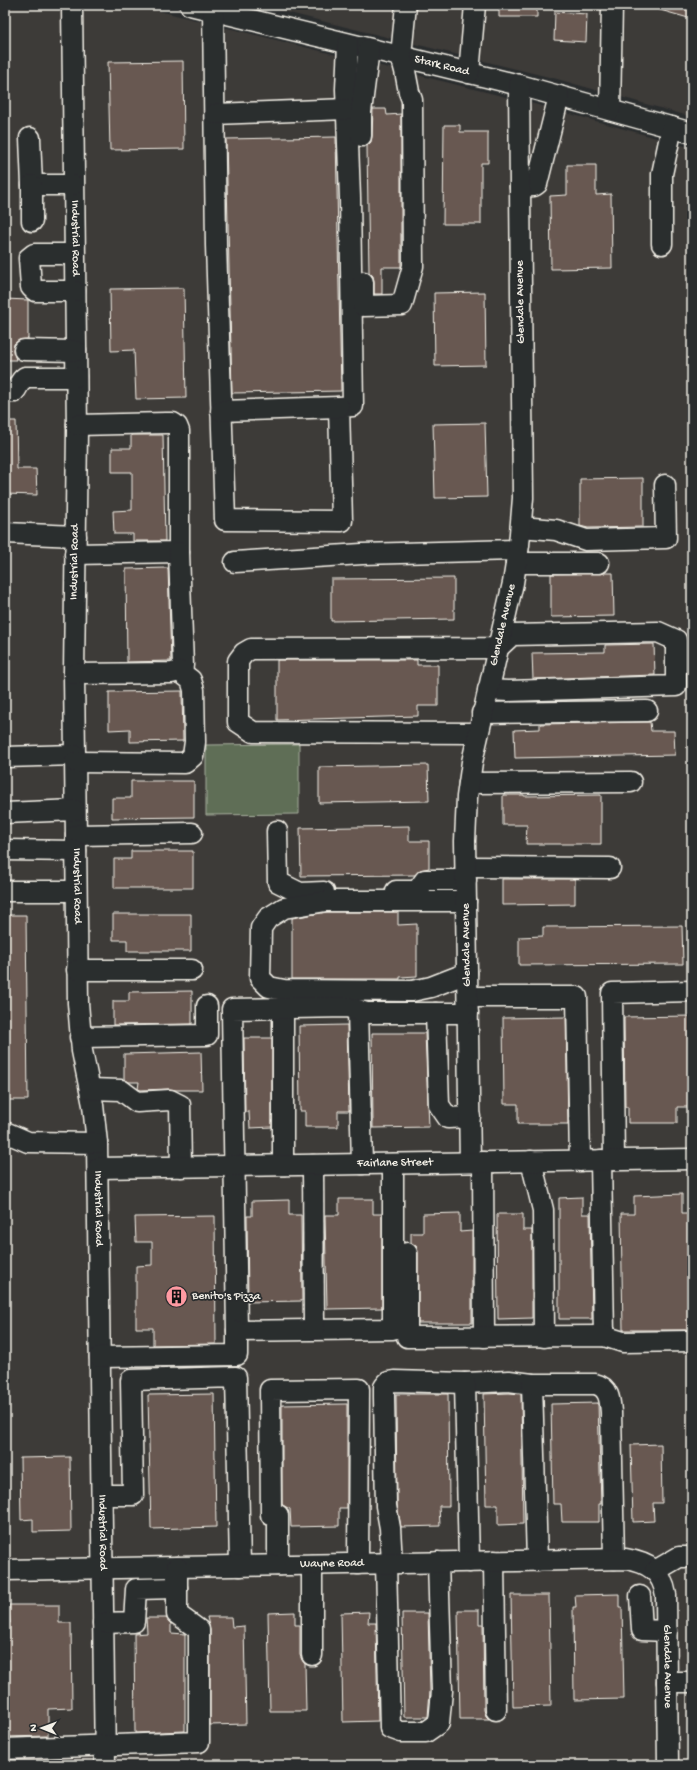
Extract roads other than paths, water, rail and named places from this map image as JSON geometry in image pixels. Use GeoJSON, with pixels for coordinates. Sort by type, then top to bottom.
{"type":"FeatureCollection","features":[{"type":"Feature","properties":{"kind":"street","name":"Industrial Road"},"geometry":{"type":"LineString","coordinates":[[72,5],[77,425],[74,674],[77,970],[80,1037],[90,1089],[97,1143],[98,1168],[105,1765]]}},
{"type":"Feature","properties":{"kind":"street","name":"Stark Road"},"geometry":{"type":"LineString","coordinates":[[190,5],[519,85],[692,133]]}},
{"type":"Feature","properties":{"kind":"street"},"geometry":{"type":"LineString","coordinates":[[369,49],[361,112],[363,306],[402,305],[413,266],[412,100],[401,56],[406,5]]}},
{"type":"Feature","properties":{"kind":"street"},"geometry":{"type":"LineString","coordinates":[[468,73],[475,5]]}},
{"type":"Feature","properties":{"kind":"street"},"geometry":{"type":"LineString","coordinates":[[610,110],[612,5]]}},
{"type":"Feature","properties":{"kind":"street"},"geometry":{"type":"LineString","coordinates":[[213,11],[216,245],[225,520],[342,521],[339,407]]}},
{"type":"Feature","properties":{"kind":"street"},"geometry":{"type":"LineString","coordinates":[[221,411],[353,406],[350,198],[347,109],[348,44]]}},
{"type":"Feature","properties":{"kind":"street","name":"Glendale Avenue"},"geometry":{"type":"LineString","coordinates":[[484,1337],[477,1162],[470,1117],[465,841],[469,783],[477,733],[498,648],[517,557],[521,527],[523,471],[519,85]]}},
{"type":"Feature","properties":{"kind":"street"},"geometry":{"type":"LineString","coordinates":[[520,187],[534,186],[537,184],[559,96]]}},
{"type":"Feature","properties":{"kind":"street"},"geometry":{"type":"LineString","coordinates":[[215,114],[347,109]]}},
{"type":"Feature","properties":{"kind":"street"},"geometry":{"type":"LineString","coordinates":[[662,244],[662,174],[672,127]]}},
{"type":"Feature","properties":{"kind":"street"},"geometry":{"type":"LineString","coordinates":[[30,138],[32,221]]}},
{"type":"Feature","properties":{"kind":"street"},"geometry":{"type":"LineString","coordinates":[[32,185],[73,185]]}},
{"type":"Feature","properties":{"kind":"street"},"geometry":{"type":"LineString","coordinates":[[74,254],[34,254],[29,258],[31,287],[35,291],[75,291]]}},
{"type":"Feature","properties":{"kind":"street"},"geometry":{"type":"LineString","coordinates":[[24,350],[76,351]]}},
{"type":"Feature","properties":{"kind":"street"},"geometry":{"type":"LineString","coordinates":[[5,392],[14,392],[18,388],[20,381],[25,377],[76,377]]}},
{"type":"Feature","properties":{"kind":"street"},"geometry":{"type":"LineString","coordinates":[[74,674],[172,673],[179,670],[183,666],[179,552],[179,431],[177,426],[173,423],[77,425]]}},
{"type":"Feature","properties":{"kind":"street"},"geometry":{"type":"LineString","coordinates":[[521,527],[556,530],[586,540],[666,538],[665,485]]}},
{"type":"Feature","properties":{"kind":"street"},"geometry":{"type":"LineString","coordinates":[[5,532],[75,545],[179,552]]}},
{"type":"Feature","properties":{"kind":"street"},"geometry":{"type":"LineString","coordinates":[[235,562],[362,554],[517,557],[599,563]]}},
{"type":"Feature","properties":{"kind":"street"},"geometry":{"type":"LineString","coordinates":[[477,733],[253,732],[238,722],[238,661],[244,653],[251,649],[498,648],[512,635],[658,632],[676,640],[676,686],[508,691],[488,690]]}},
{"type":"Feature","properties":{"kind":"street"},"geometry":{"type":"LineString","coordinates":[[5,757],[186,763],[192,756],[195,742],[194,690],[191,680],[179,670]]}},
{"type":"Feature","properties":{"kind":"street"},"geometry":{"type":"LineString","coordinates":[[482,713],[647,711]]}},
{"type":"Feature","properties":{"kind":"street"},"geometry":{"type":"LineString","coordinates":[[469,783],[631,782]]}},
{"type":"Feature","properties":{"kind":"street"},"geometry":{"type":"LineString","coordinates":[[5,813],[75,810]]}},
{"type":"Feature","properties":{"kind":"street"},"geometry":{"type":"LineString","coordinates":[[277,831],[278,882],[300,893],[417,891],[425,880],[466,873],[610,868]]}},
{"type":"Feature","properties":{"kind":"street"},"geometry":{"type":"LineString","coordinates":[[5,850],[192,833]]}},
{"type":"Feature","properties":{"kind":"street"},"geometry":{"type":"LineString","coordinates":[[5,891],[76,891]]}},
{"type":"Feature","properties":{"kind":"street"},"geometry":{"type":"LineString","coordinates":[[466,901],[326,901],[284,908],[268,918],[261,928],[260,978],[270,987],[284,990],[412,991],[430,987],[468,973]]}},
{"type":"Feature","properties":{"kind":"street"},"geometry":{"type":"LineString","coordinates":[[77,970],[192,970]]}},
{"type":"Feature","properties":{"kind":"street"},"geometry":{"type":"LineString","coordinates":[[604,1336],[612,993],[692,991]]}},
{"type":"Feature","properties":{"kind":"street"},"geometry":{"type":"LineString","coordinates":[[100,1357],[237,1355],[232,1010],[347,1007],[367,1013],[436,1013],[468,1005],[577,997],[580,1160]]}},
{"type":"Feature","properties":{"kind":"street"},"geometry":{"type":"LineString","coordinates":[[80,1037],[207,1035],[207,1006]]}},
{"type":"Feature","properties":{"kind":"street"},"geometry":{"type":"LineString","coordinates":[[283,1008],[284,1165]]}},
{"type":"Feature","properties":{"kind":"street"},"geometry":{"type":"LineString","coordinates":[[358,1010],[362,1164]]}},
{"type":"Feature","properties":{"kind":"street"},"geometry":{"type":"LineString","coordinates":[[436,1013],[439,1105],[448,1118],[470,1117]]}},
{"type":"Feature","properties":{"kind":"street"},"geometry":{"type":"LineString","coordinates":[[90,1089],[122,1090],[137,1102],[170,1100],[180,1105],[181,1167]]}},
{"type":"Feature","properties":{"kind":"street"},"geometry":{"type":"LineString","coordinates":[[5,1132],[28,1142],[97,1143]]}},
{"type":"Feature","properties":{"kind":"street","name":"Fairlane Street"},"geometry":{"type":"LineString","coordinates":[[98,1168],[692,1159]]}},
{"type":"Feature","properties":{"kind":"street"},"geometry":{"type":"LineString","coordinates":[[531,1161],[543,1210],[544,1337]]}},
{"type":"Feature","properties":{"kind":"street"},"geometry":{"type":"LineString","coordinates":[[237,1330],[393,1329],[400,1163]]}},
{"type":"Feature","properties":{"kind":"street"},"geometry":{"type":"LineString","coordinates":[[400,1163],[407,1338],[604,1336],[623,1342],[692,1340]]}},
{"type":"Feature","properties":{"kind":"street"},"geometry":{"type":"LineString","coordinates":[[313,1165],[314,1329]]}},
{"type":"Feature","properties":{"kind":"street"},"geometry":{"type":"LineString","coordinates":[[102,1495],[133,1494],[131,1380],[236,1377],[240,1566]]}},
{"type":"Feature","properties":{"kind":"street"},"geometry":{"type":"LineString","coordinates":[[438,1562],[442,1691],[439,1723],[426,1732],[401,1732],[390,1728],[386,1563],[392,1541],[386,1506],[384,1387],[390,1381],[465,1383],[509,1381],[532,1384],[600,1385],[607,1393],[611,1412],[614,1559]]}},
{"type":"Feature","properties":{"kind":"street"},"geometry":{"type":"LineString","coordinates":[[465,1383],[469,1562]]}},
{"type":"Feature","properties":{"kind":"street"},"geometry":{"type":"LineString","coordinates":[[532,1384],[537,1561]]}},
{"type":"Feature","properties":{"kind":"street"},"geometry":{"type":"LineString","coordinates":[[278,1565],[278,1515],[271,1515],[270,1390],[359,1389],[358,1564]]}},
{"type":"Feature","properties":{"kind":"street"},"geometry":{"type":"LineString","coordinates":[[101,1423],[132,1422]]}},
{"type":"Feature","properties":{"kind":"street"},"geometry":{"type":"LineString","coordinates":[[655,1571],[679,1557],[692,1557]]}},
{"type":"Feature","properties":{"kind":"street","name":"Wayne Road"},"geometry":{"type":"LineString","coordinates":[[5,1570],[626,1559],[640,1561],[655,1571]]}},
{"type":"Feature","properties":{"kind":"street"},"geometry":{"type":"LineString","coordinates":[[494,1561],[496,1710]]}},
{"type":"Feature","properties":{"kind":"street"},"geometry":{"type":"LineString","coordinates":[[312,1565],[312,1655]]}},
{"type":"Feature","properties":{"kind":"street"},"geometry":{"type":"LineString","coordinates":[[5,1749],[104,1744],[199,1742],[199,1630],[177,1614],[178,1567]]}},
{"type":"Feature","properties":{"kind":"street","name":"Glendale Avenue"},"geometry":{"type":"LineString","coordinates":[[655,1571],[661,1578],[666,1594],[668,1765]]}},
{"type":"Feature","properties":{"kind":"street"},"geometry":{"type":"LineString","coordinates":[[103,1623],[134,1622],[136,1589],[177,1588]]}},
{"type":"Feature","properties":{"kind":"street"},"geometry":{"type":"LineString","coordinates":[[640,1596],[642,1630],[667,1631]]}},
{"type":"Feature","properties":{"kind":"street"},"geometry":{"type":"LineString","coordinates":[[667,1682],[692,1682]]}},
{"type":"Feature","properties":{"kind":"place","name":"Benito's Pizza"},"geometry":{"type":"Point","coordinates":[176,1297]}}]}
